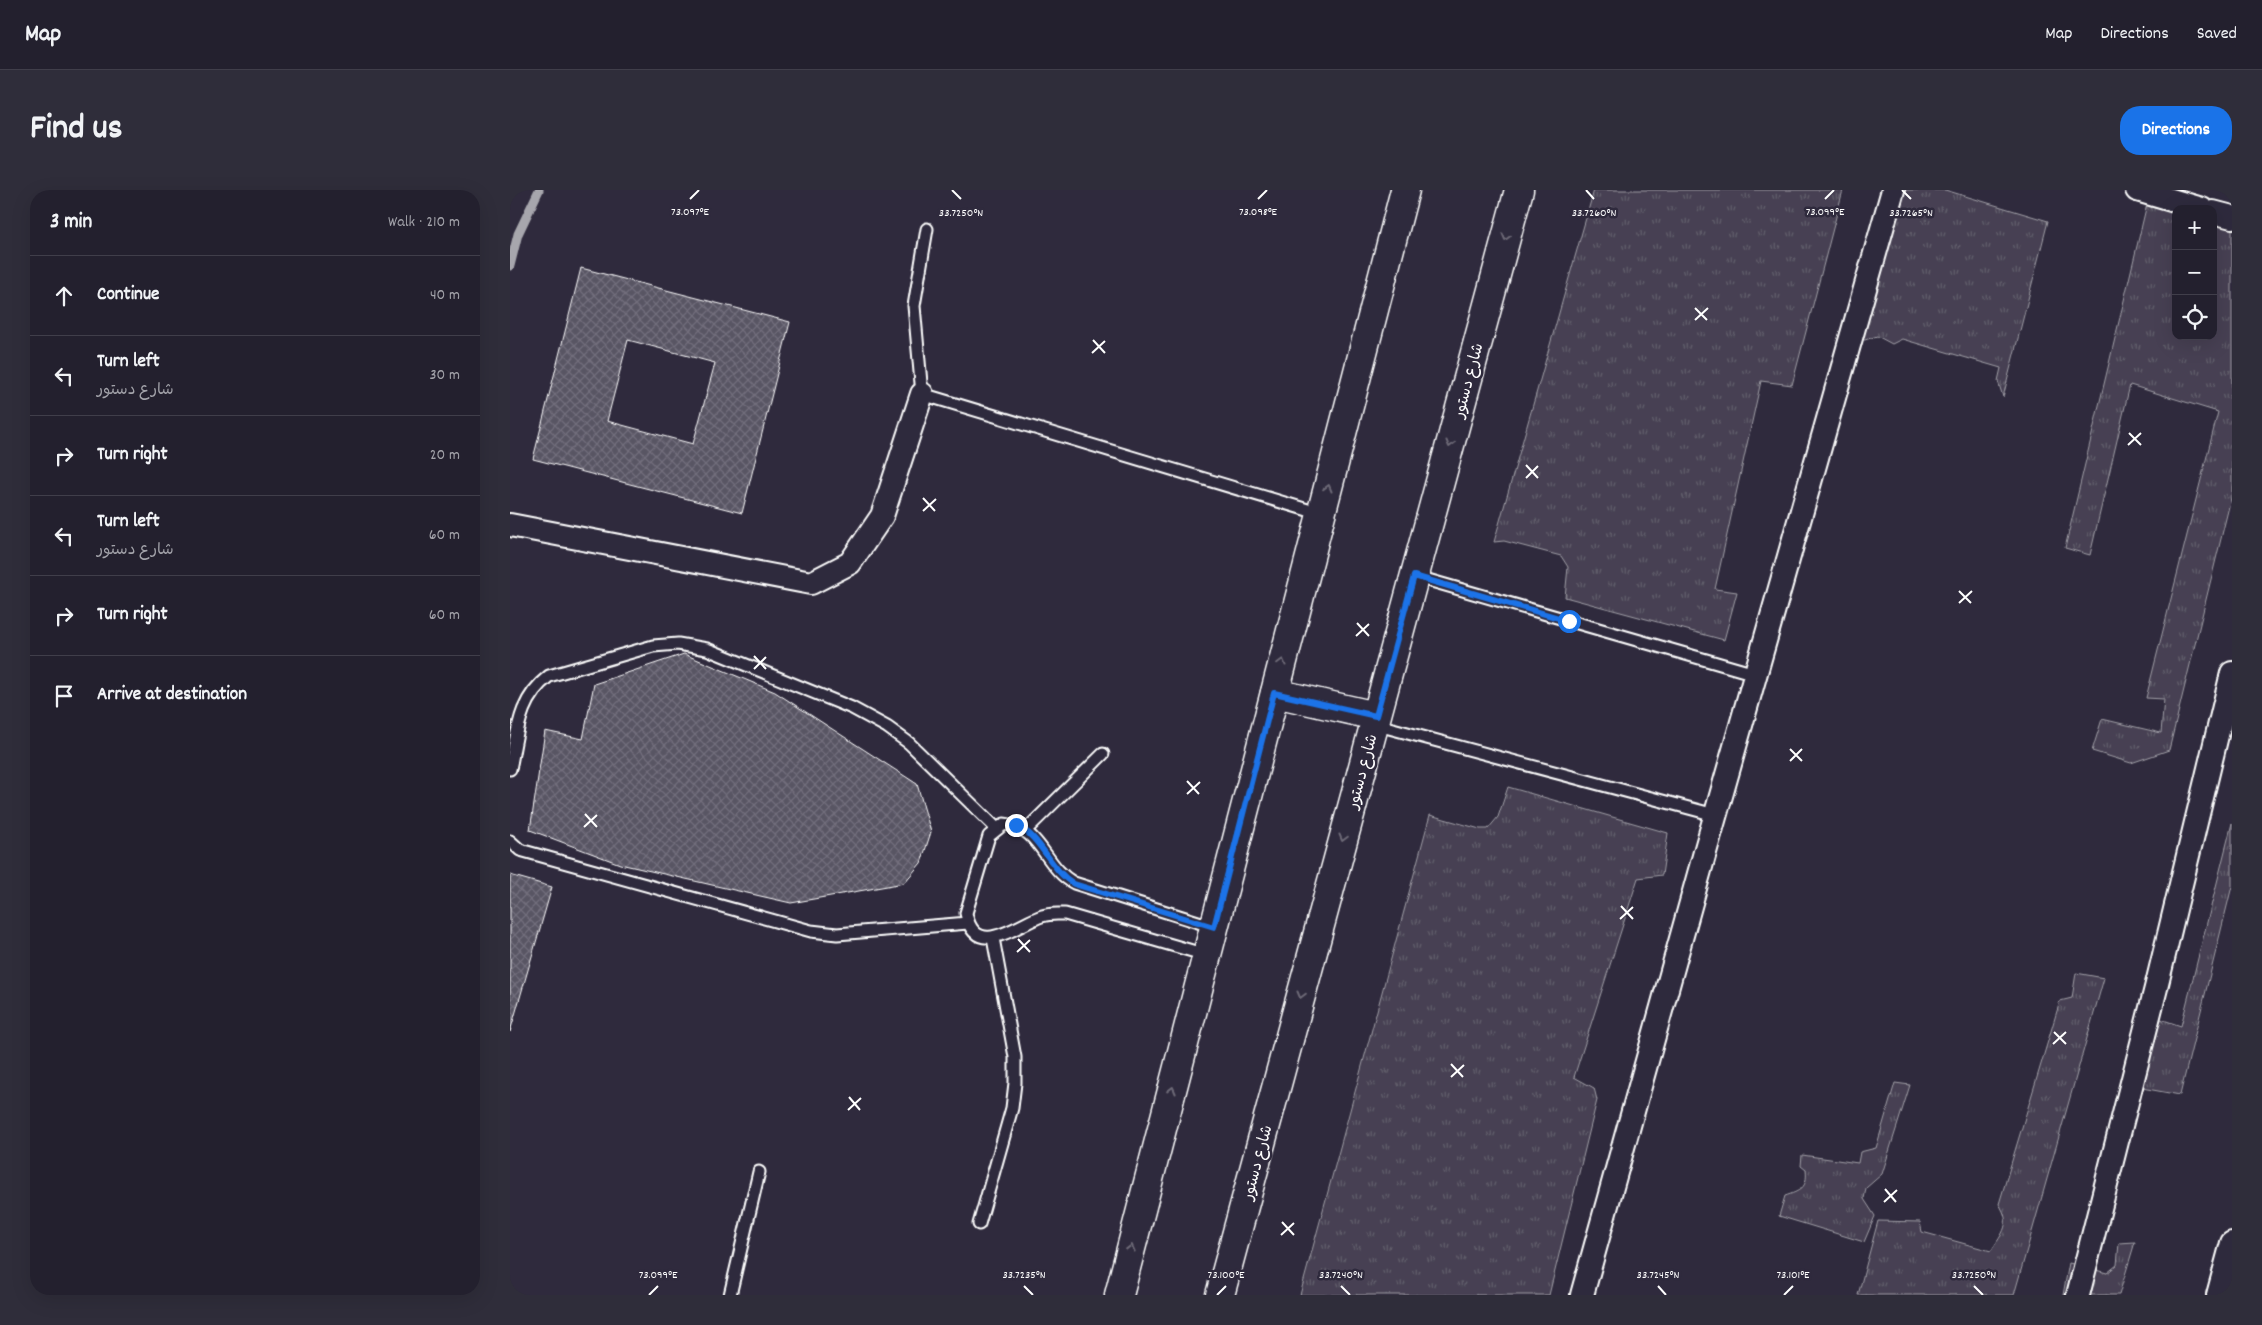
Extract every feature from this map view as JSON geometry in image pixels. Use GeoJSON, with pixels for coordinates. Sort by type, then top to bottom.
{"type":"FeatureCollection","features":[{"type":"Feature","properties":{"kind":"main road"},"geometry":{"type":"LineString","coordinates":[[1119,1295],[1405,190]]}},
{"type":"Feature","properties":{"kind":"main road","name":"شارع دستور"},"geometry":{"type":"LineString","coordinates":[[1220,1295],[1519,190]]}},
{"type":"Feature","properties":{"kind":"main road"},"geometry":{"type":"LineString","coordinates":[[1274,693],[1375,720]]}},
{"type":"Feature","properties":{"kind":"street"},"geometry":{"type":"LineString","coordinates":[[1582,1295],[1715,815],[1893,190]]}},
{"type":"Feature","properties":{"kind":"street"},"geometry":{"type":"LineString","coordinates":[[2137,190],[2188,205]]}},
{"type":"Feature","properties":{"kind":"street"},"geometry":{"type":"LineString","coordinates":[[2217,213],[2232,217]]}},
{"type":"Feature","properties":{"kind":"street"},"geometry":{"type":"LineString","coordinates":[[510,525],[811,583],[850,563],[882,516],[922,394]]}},
{"type":"Feature","properties":{"kind":"street"},"geometry":{"type":"LineString","coordinates":[[2078,1295],[2154,997],[2232,674]]}},
{"type":"Feature","properties":{"kind":"street"},"geometry":{"type":"LineString","coordinates":[[2218,1295],[2232,1243]]}},
{"type":"Feature","properties":{"kind":"lane"},"geometry":{"type":"LineString","coordinates":[[927,229],[914,306],[922,394],[1321,514]]}},
{"type":"Feature","properties":{"kind":"lane"},"geometry":{"type":"LineString","coordinates":[[1414,576],[1755,674]]}},
{"type":"Feature","properties":{"kind":"lane"},"geometry":{"type":"LineString","coordinates":[[510,769],[523,706],[535,687],[549,676],[654,646],[678,644],[716,653],[852,708],[887,726],[909,742],[996,828]]}},
{"type":"Feature","properties":{"kind":"lane"},"geometry":{"type":"LineString","coordinates":[[1375,720],[1715,815]]}},
{"type":"Feature","properties":{"kind":"lane"},"geometry":{"type":"LineString","coordinates":[[1026,830],[1103,754]]}},
{"type":"Feature","properties":{"kind":"lane"},"geometry":{"type":"LineString","coordinates":[[1206,955],[1065,914],[1042,916],[994,938],[984,936],[975,931],[968,922],[966,912],[988,836],[996,828],[1004,824],[1016,825],[1026,830],[1054,867],[1064,878],[1074,884],[1214,927]]}},
{"type":"Feature","properties":{"kind":"lane"},"geometry":{"type":"LineString","coordinates":[[510,841],[520,850],[811,931],[837,934],[968,922]]}},
{"type":"Feature","properties":{"kind":"lane"},"geometry":{"type":"LineString","coordinates":[[979,1224],[1012,1108],[1016,1083],[1015,1057],[994,938]]}},
{"type":"Feature","properties":{"kind":"lane"},"geometry":{"type":"LineString","coordinates":[[730,1295],[759,1172]]}},
{"type":"Feature","properties":{"kind":"green space"},"geometry":{"type":"Polygon","coordinates":[[[1594,190],[1843,190],[1792,385],[1761,381],[1715,589],[1737,592],[1724,640],[1565,597],[1568,567],[1561,556],[1504,541],[1494,542],[1594,190]]]}},
{"type":"Feature","properties":{"kind":"green space"},"geometry":{"type":"Polygon","coordinates":[[[1894,190],[1945,190],[2048,221],[2003,397],[1998,381],[2001,368],[1902,339],[1892,344],[1877,336],[1865,340],[1857,338],[1894,190]]]}},
{"type":"Feature","properties":{"kind":"green space"},"geometry":{"type":"Polygon","coordinates":[[[2147,204],[2172,211],[2172,340],[2217,340],[2217,224],[2232,228],[2232,494],[2169,750],[2131,763],[2092,751],[2102,719],[2161,733],[2164,699],[2146,698],[2218,412],[2130,385],[2090,555],[2065,548],[2147,204]]]}},
{"type":"Feature","properties":{"kind":"green space"},"geometry":{"type":"Polygon","coordinates":[[[1508,787],[1668,833],[1662,875],[1638,878],[1574,1077],[1594,1088],[1597,1100],[1549,1295],[1300,1295],[1430,815],[1480,829],[1488,829],[1498,817],[1508,787]]]}},
{"type":"Feature","properties":{"kind":"green space"},"geometry":{"type":"Polygon","coordinates":[[[2232,823],[2232,886],[2180,1095],[2131,1086],[2149,1015],[2181,1026],[2232,823]]]}},
{"type":"Feature","properties":{"kind":"green space"},"geometry":{"type":"Polygon","coordinates":[[[2076,973],[2104,978],[2014,1295],[1858,1295],[1878,1221],[1920,1222],[1922,1232],[1991,1251],[2004,1228],[2005,1217],[1999,1204],[2060,1001],[2072,998],[2076,973]]]}},
{"type":"Feature","properties":{"kind":"green space"},"geometry":{"type":"Polygon","coordinates":[[[1895,1083],[1910,1085],[1882,1174],[1866,1188],[1864,1199],[1875,1216],[1864,1242],[1779,1216],[1785,1196],[1802,1188],[1806,1181],[1806,1170],[1801,1166],[1802,1155],[1858,1163],[1860,1152],[1876,1148],[1895,1083]]]}},
{"type":"Feature","properties":{"kind":"green space"},"geometry":{"type":"Polygon","coordinates":[[[2135,1242],[2119,1295],[2063,1295],[2069,1263],[2107,1273],[2117,1265],[2119,1243],[2135,1242]]]}},
{"type":"Feature","properties":{"kind":"building"},"geometry":{"type":"Polygon","coordinates":[[[581,268],[790,322],[742,513],[533,459],[581,268]],[[628,340],[607,421],[693,444],[715,363],[628,340]]]}},
{"type":"Feature","properties":{"kind":"building"},"geometry":{"type":"Polygon","coordinates":[[[684,654],[775,692],[917,784],[931,832],[921,863],[904,883],[791,903],[620,864],[530,830],[545,731],[583,739],[594,684],[684,654]]]}},
{"type":"Feature","properties":{"kind":"building"},"geometry":{"type":"Polygon","coordinates":[[[510,875],[552,887],[510,1032],[510,875]]]}},
{"type":"Feature","properties":{"kind":"waterway"},"geometry":{"type":"LineString","coordinates":[[510,266],[518,234],[539,190]]}},
{"type":"Feature","properties":{"kind":"route"},"geometry":{"type":"LineString","coordinates":[[1016,825],[1026,830],[1054,867],[1064,878],[1074,884],[1214,927],[1274,693],[1376,716],[1414,576],[1569,621]]}}]}
